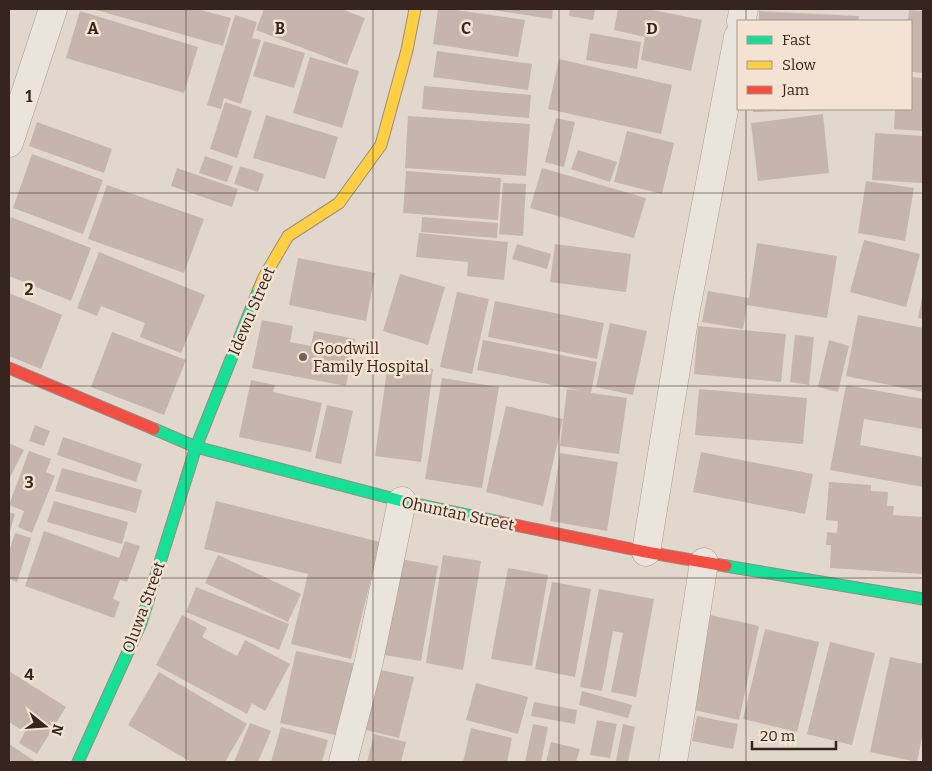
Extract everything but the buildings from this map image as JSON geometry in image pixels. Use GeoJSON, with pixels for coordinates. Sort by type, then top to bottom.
{"type":"FeatureCollection","features":[{"type":"Feature","properties":{"kind":"street"},"geometry":{"type":"LineString","coordinates":[[9,143],[53,9]]}},
{"type":"Feature","properties":{"kind":"street","name":"Idewu Street"},"geometry":{"type":"LineString","coordinates":[[196,447],[264,276],[288,236],[339,203],[381,145],[407,50],[415,9]]}},
{"type":"Feature","properties":{"kind":"street"},"geometry":{"type":"LineString","coordinates":[[646,552],[685,314],[737,42]]}},
{"type":"Feature","properties":{"kind":"street","name":"Ohuntan Street"},"geometry":{"type":"LineString","coordinates":[[9,368],[196,447],[402,501],[646,552],[923,599]]}},
{"type":"Feature","properties":{"kind":"street","name":"Oluwa Street"},"geometry":{"type":"LineString","coordinates":[[78,762],[141,624],[196,447]]}},
{"type":"Feature","properties":{"kind":"street"},"geometry":{"type":"LineString","coordinates":[[343,762],[369,661],[402,501]]}},
{"type":"Feature","properties":{"kind":"street"},"geometry":{"type":"LineString","coordinates":[[672,762],[704,562]]}},
{"type":"Feature","properties":{"kind":"traffic: fast"},"geometry":{"type":"LineString","coordinates":[[78,762],[141,623],[196,447],[259,289]]}},
{"type":"Feature","properties":{"kind":"traffic: fast"},"geometry":{"type":"LineString","coordinates":[[154,429],[196,447],[402,501],[500,522]]}},
{"type":"Feature","properties":{"kind":"traffic: fast"},"geometry":{"type":"LineString","coordinates":[[726,566],[923,599]]}},
{"type":"Feature","properties":{"kind":"traffic: slow"},"geometry":{"type":"LineString","coordinates":[[259,289],[288,236],[339,203],[381,145],[407,50],[415,9]]}},
{"type":"Feature","properties":{"kind":"traffic: jam"},"geometry":{"type":"LineString","coordinates":[[9,368],[154,429]]}},
{"type":"Feature","properties":{"kind":"traffic: jam"},"geometry":{"type":"LineString","coordinates":[[500,522],[646,552],[726,566]]}},
{"type":"Feature","properties":{"kind":"place","name":"Goodwill Family Hospital"},"geometry":{"type":"Point","coordinates":[303,357]}}]}
